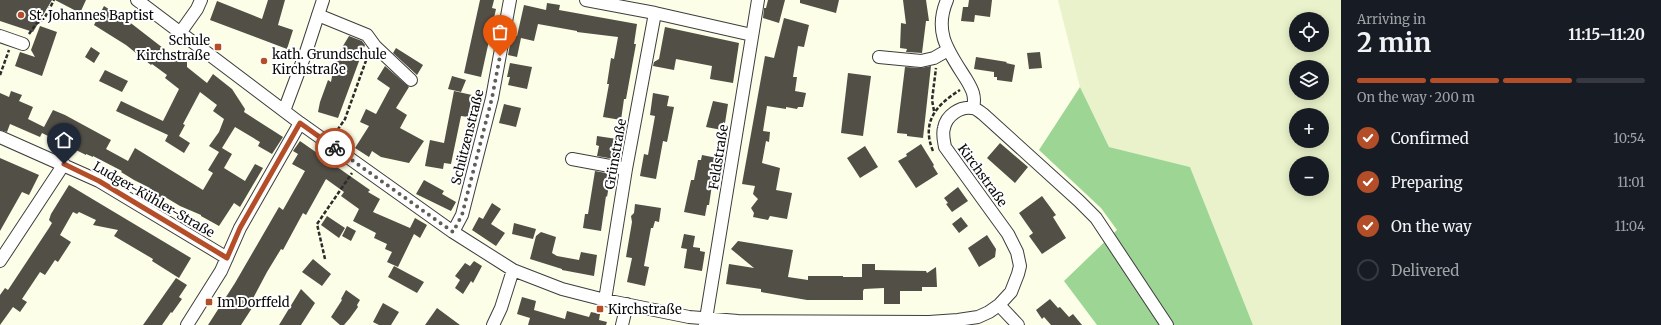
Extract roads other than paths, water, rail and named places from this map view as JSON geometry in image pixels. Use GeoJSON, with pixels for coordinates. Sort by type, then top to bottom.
{"type":"FeatureCollection","features":[{"type":"Feature","properties":{"kind":"street","name":"Kirchstraße"},"geometry":{"type":"LineString","coordinates":[[137,0],[284,112],[453,232],[514,270],[562,289],[706,322],[867,324],[958,320],[978,317],[999,305],[1011,292],[1018,274],[1020,266],[1017,252],[1008,234],[945,147],[943,130],[946,119],[954,113],[967,108],[973,108]]}},
{"type":"Feature","properties":{"kind":"street"},"geometry":{"type":"LineString","coordinates":[[180,33],[197,9],[201,0]]}},
{"type":"Feature","properties":{"kind":"street"},"geometry":{"type":"LineString","coordinates":[[284,112],[323,0]]}},
{"type":"Feature","properties":{"kind":"street","name":"Schützenstraße"},"geometry":{"type":"LineString","coordinates":[[453,232],[462,215],[492,98],[510,0]]}},
{"type":"Feature","properties":{"kind":"street"},"geometry":{"type":"LineString","coordinates":[[586,0],[655,13],[752,35]]}},
{"type":"Feature","properties":{"kind":"street","name":"Feldstraße"},"geometry":{"type":"LineString","coordinates":[[706,322],[758,0]]}},
{"type":"Feature","properties":{"kind":"street"},"geometry":{"type":"LineString","coordinates":[[946,0],[943,10],[941,32],[948,50],[972,91],[975,99],[973,108],[983,114],[1096,218],[1167,325]]}},
{"type":"Feature","properties":{"kind":"street","name":"Grünstraße"},"geometry":{"type":"LineString","coordinates":[[605,300],[626,169],[655,13]]}},
{"type":"Feature","properties":{"kind":"street"},"geometry":{"type":"LineString","coordinates":[[318,15],[367,35],[373,44],[411,80]]}},
{"type":"Feature","properties":{"kind":"street"},"geometry":{"type":"LineString","coordinates":[[0,36],[18,42]]}},
{"type":"Feature","properties":{"kind":"street"},"geometry":{"type":"LineString","coordinates":[[879,57],[921,61],[934,58],[948,50]]}},
{"type":"Feature","properties":{"kind":"street"},"geometry":{"type":"LineString","coordinates":[[186,325],[221,271],[240,228],[300,123]]}},
{"type":"Feature","properties":{"kind":"street","name":"Ludger-Kühler-Straße"},"geometry":{"type":"LineString","coordinates":[[0,137],[64,164],[99,181],[227,258]]}},
{"type":"Feature","properties":{"kind":"street"},"geometry":{"type":"LineString","coordinates":[[572,159],[626,169]]}},
{"type":"Feature","properties":{"kind":"street"},"geometry":{"type":"LineString","coordinates":[[0,261],[64,164]]}},
{"type":"Feature","properties":{"kind":"street"},"geometry":{"type":"LineString","coordinates":[[493,325],[501,308],[514,270]]}},
{"type":"Feature","properties":{"kind":"street"},"geometry":{"type":"LineString","coordinates":[[622,325],[627,304]]}},
{"type":"Feature","properties":{"kind":"street"},"geometry":{"type":"LineString","coordinates":[[999,305],[1018,325]]}},
{"type":"Feature","properties":{"kind":"place","name":"St. Johannes Baptist"},"geometry":{"type":"Point","coordinates":[21,15]}},
{"type":"Feature","properties":{"kind":"place","name":"Schule Kirchstraße"},"geometry":{"type":"Point","coordinates":[218,47]}},
{"type":"Feature","properties":{"kind":"place","name":"kath. Grundschule Kirchstraße"},"geometry":{"type":"Point","coordinates":[264,61]}},
{"type":"Feature","properties":{"kind":"place","name":"Im Dorffeld"},"geometry":{"type":"Point","coordinates":[209,302]}},
{"type":"Feature","properties":{"kind":"place","name":"Kirchstraße"},"geometry":{"type":"Point","coordinates":[600,309]}}]}
